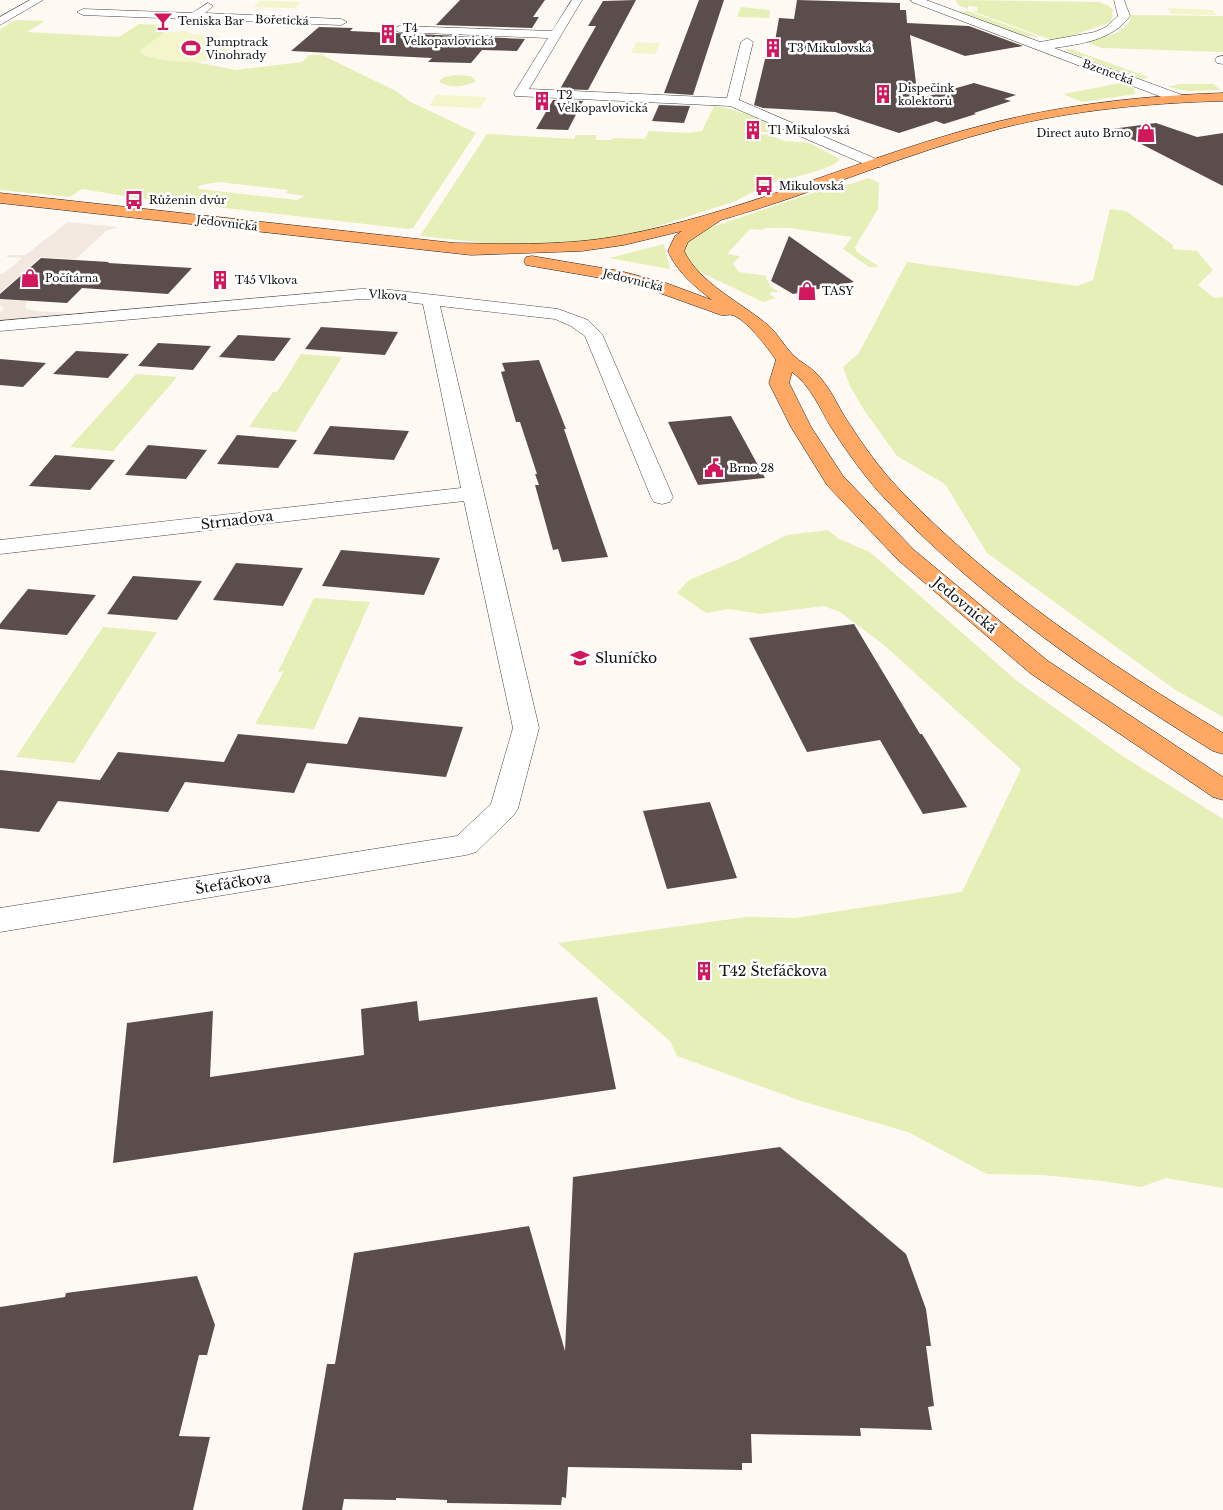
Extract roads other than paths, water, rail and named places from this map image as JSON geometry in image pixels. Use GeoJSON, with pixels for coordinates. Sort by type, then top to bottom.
{"type":"FeatureCollection","features":[{"type":"Feature","properties":{"kind":"main road"},"geometry":{"type":"LineString","coordinates":[[454,248],[535,250],[624,240],[719,215],[959,137],[1016,122],[1087,109],[1177,98],[1223,96]]}},
{"type":"Feature","properties":{"kind":"main road","name":"Jedovnická"},"geometry":{"type":"LineString","coordinates":[[0,198],[549,258],[596,260],[693,289],[748,318]]}},
{"type":"Feature","properties":{"kind":"main road"},"geometry":{"type":"LineString","coordinates":[[596,260],[669,237],[719,215]]}},
{"type":"Feature","properties":{"kind":"main road","name":"Jedovnická"},"geometry":{"type":"LineString","coordinates":[[719,215],[681,239],[677,246],[677,256],[688,271],[748,318],[776,344],[786,360],[811,378],[860,455],[893,495],[951,553],[1047,630],[1115,679],[1223,745]]}},
{"type":"Feature","properties":{"kind":"main road","name":"Jedovnická"},"geometry":{"type":"LineString","coordinates":[[596,260],[590,254],[594,250],[624,240]]}},
{"type":"Feature","properties":{"kind":"main road","name":"Jedovnická"},"geometry":{"type":"LineString","coordinates":[[454,248],[620,276],[660,287],[748,318]]}},
{"type":"Feature","properties":{"kind":"main road","name":"Jedovnická"},"geometry":{"type":"LineString","coordinates":[[786,360],[779,383],[801,428],[835,480],[883,532],[967,608],[1038,667],[1223,790]]}},
{"type":"Feature","properties":{"kind":"street"},"geometry":{"type":"LineString","coordinates":[[0,22],[38,0]]}},
{"type":"Feature","properties":{"kind":"street"},"geometry":{"type":"LineString","coordinates":[[194,16],[216,0]]}},
{"type":"Feature","properties":{"kind":"street"},"geometry":{"type":"LineString","coordinates":[[577,0],[520,93],[732,102],[876,164]]}},
{"type":"Feature","properties":{"kind":"street","name":"Bzenecká"},"geometry":{"type":"LineString","coordinates":[[916,0],[1177,98]]}},
{"type":"Feature","properties":{"kind":"street","name":"Bzenecká"},"geometry":{"type":"LineString","coordinates":[[1039,46],[1085,38],[1115,28],[1120,24],[1124,16],[1118,0]]}},
{"type":"Feature","properties":{"kind":"street"},"geometry":{"type":"LineString","coordinates":[[0,12],[16,13]]}},
{"type":"Feature","properties":{"kind":"street","name":"Bořetická"},"geometry":{"type":"LineString","coordinates":[[83,12],[341,22]]}},
{"type":"Feature","properties":{"kind":"street"},"geometry":{"type":"LineString","coordinates":[[399,29],[556,35]]}},
{"type":"Feature","properties":{"kind":"street"},"geometry":{"type":"LineString","coordinates":[[732,102],[747,42]]}},
{"type":"Feature","properties":{"kind":"street","name":"Vlkova"},"geometry":{"type":"LineString","coordinates":[[0,326],[319,296],[382,294],[558,314],[573,319],[585,326],[596,341],[662,497]]}},
{"type":"Feature","properties":{"kind":"street"},"geometry":{"type":"LineString","coordinates":[[433,300],[431,306],[469,467],[473,493]]}},
{"type":"Feature","properties":{"kind":"street","name":"Strnadova"},"geometry":{"type":"LineString","coordinates":[[0,546],[473,493]]}},
{"type":"Feature","properties":{"kind":"street","name":"Štefáčkova"},"geometry":{"type":"LineString","coordinates":[[0,920],[466,845],[504,808],[526,728],[473,493]]}},
{"type":"Feature","properties":{"kind":"place","name":"Teniska Bar"},"geometry":{"type":"Point","coordinates":[163,21]}},
{"type":"Feature","properties":{"kind":"place","name":"T4 Velkopavlovická"},"geometry":{"type":"Point","coordinates":[388,34]}},
{"type":"Feature","properties":{"kind":"place","name":"Pumptrack Vinohrady"},"geometry":{"type":"Point","coordinates":[191,48]}},
{"type":"Feature","properties":{"kind":"place","name":"T3 Mikulovská"},"geometry":{"type":"Point","coordinates":[773,48]}},
{"type":"Feature","properties":{"kind":"place","name":"Dispečink kolektorů"},"geometry":{"type":"Point","coordinates":[883,94]}},
{"type":"Feature","properties":{"kind":"place","name":"T2 Velkopavlovická"},"geometry":{"type":"Point","coordinates":[542,101]}},
{"type":"Feature","properties":{"kind":"place","name":"T1 Mikulovská"},"geometry":{"type":"Point","coordinates":[753,130]}},
{"type":"Feature","properties":{"kind":"place","name":"Direct auto Brno"},"geometry":{"type":"Point","coordinates":[1146,133]}},
{"type":"Feature","properties":{"kind":"place","name":"Mikulovská"},"geometry":{"type":"Point","coordinates":[764,186]}},
{"type":"Feature","properties":{"kind":"place","name":"Růženin dvůr"},"geometry":{"type":"Point","coordinates":[134,200]}},
{"type":"Feature","properties":{"kind":"place","name":"Počítárna"},"geometry":{"type":"Point","coordinates":[30,278]}},
{"type":"Feature","properties":{"kind":"place","name":"T45 Vlkova"},"geometry":{"type":"Point","coordinates":[220,280]}},
{"type":"Feature","properties":{"kind":"place","name":"TASY"},"geometry":{"type":"Point","coordinates":[807,291]}},
{"type":"Feature","properties":{"kind":"place","name":"Brno 28"},"geometry":{"type":"Point","coordinates":[714,468]}},
{"type":"Feature","properties":{"kind":"place","name":"Sluníčko"},"geometry":{"type":"Point","coordinates":[580,658]}},
{"type":"Feature","properties":{"kind":"place","name":"T42 Štefáčkova"},"geometry":{"type":"Point","coordinates":[704,971]}}]}
